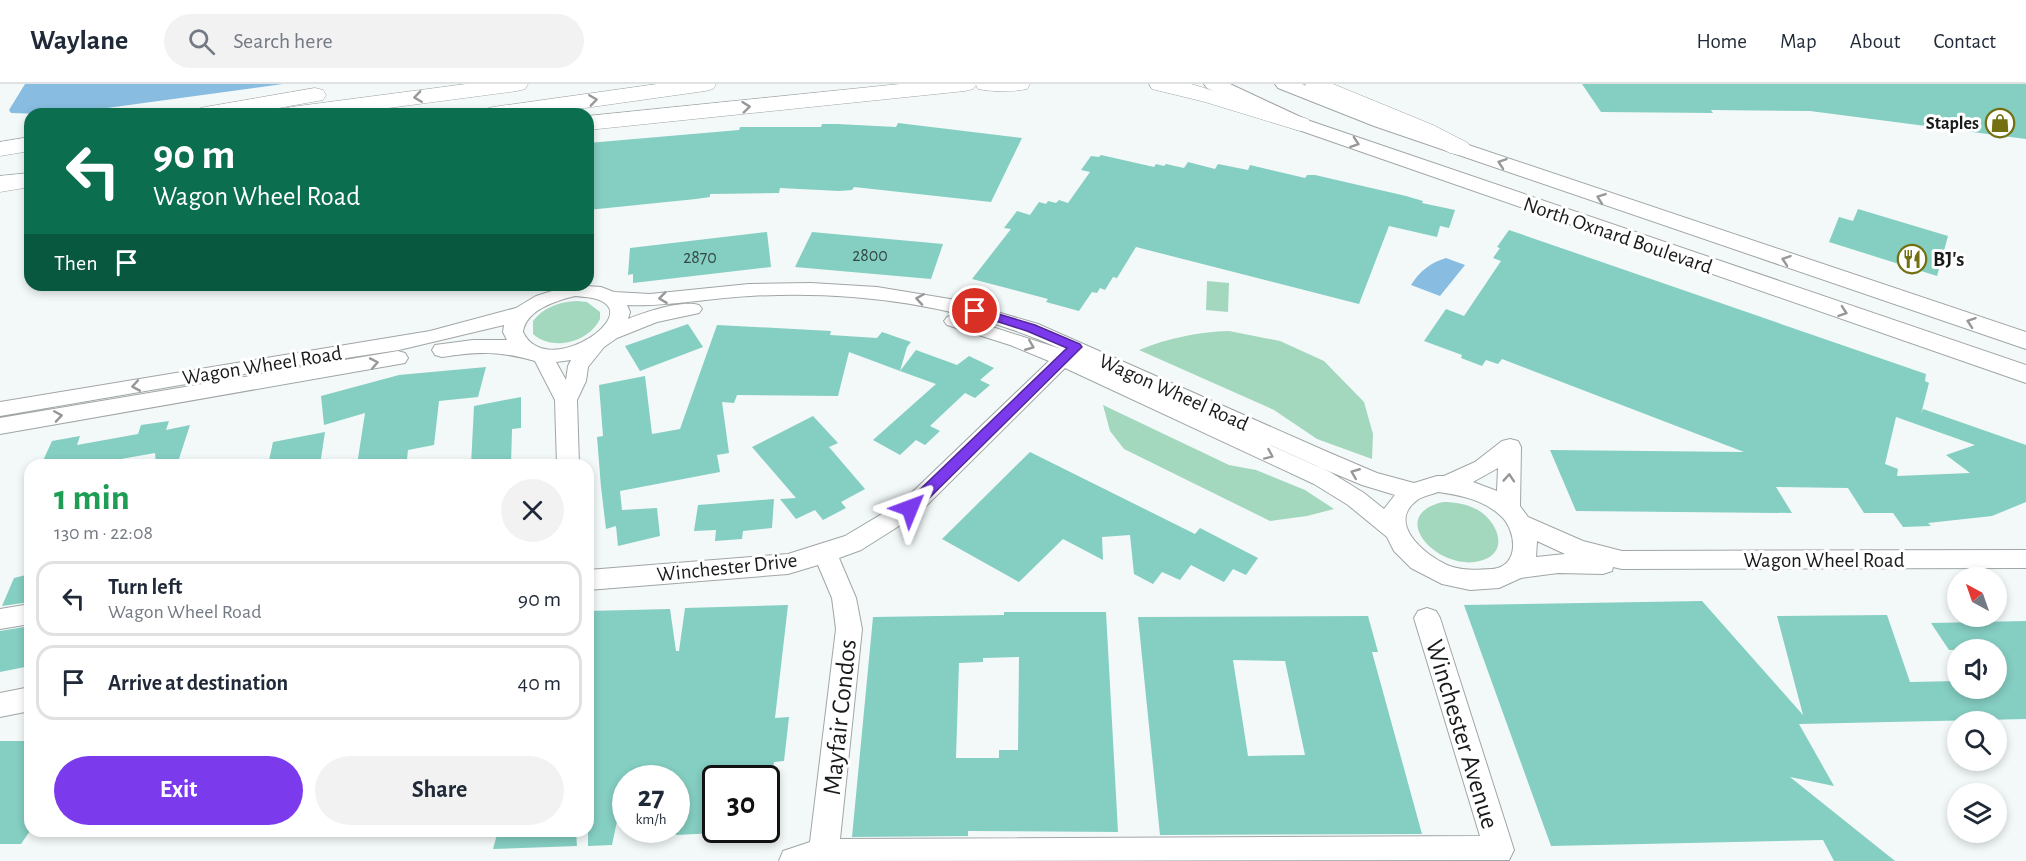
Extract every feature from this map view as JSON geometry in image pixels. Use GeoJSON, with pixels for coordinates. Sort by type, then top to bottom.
{"type":"FeatureCollection","features":[{"type":"Feature","properties":{"kind":"highway"},"geometry":{"type":"LineString","coordinates":[[240,108],[379,84]]}},
{"type":"Feature","properties":{"kind":"highway"},"geometry":{"type":"LineString","coordinates":[[336,108],[517,84]]}},
{"type":"Feature","properties":{"kind":"highway"},"geometry":{"type":"LineString","coordinates":[[536,108],[705,84]]}},
{"type":"Feature","properties":{"kind":"highway"},"geometry":{"type":"LineString","coordinates":[[594,122],[965,84]]}},
{"type":"Feature","properties":{"kind":"highway"},"geometry":{"type":"LineString","coordinates":[[986,84],[1019,84]]}},
{"type":"Feature","properties":{"kind":"highway"},"geometry":{"type":"LineString","coordinates":[[1160,84],[1203,93],[1248,110],[1300,124]]}},
{"type":"Feature","properties":{"kind":"highway"},"geometry":{"type":"LineString","coordinates":[[1316,84],[1359,105],[1436,134],[1459,148]]}},
{"type":"Feature","properties":{"kind":"highway"},"geometry":{"type":"LineString","coordinates":[[0,151],[24,145]]}},
{"type":"Feature","properties":{"kind":"highway"},"geometry":{"type":"LineString","coordinates":[[0,151],[24,149]]}},
{"type":"Feature","properties":{"kind":"highway"},"geometry":{"type":"LineString","coordinates":[[0,184],[24,181]]}},
{"type":"Feature","properties":{"kind":"main road","name":"North Oxnard Boulevard"},"geometry":{"type":"LineString","coordinates":[[1214,84],[1300,124],[2026,374]]}},
{"type":"Feature","properties":{"kind":"main road","name":"North Oxnard Boulevard"},"geometry":{"type":"LineString","coordinates":[[1285,84],[1381,122],[2026,341]]}},
{"type":"Feature","properties":{"kind":"street","name":"Wagon Wheel Road"},"geometry":{"type":"LineString","coordinates":[[612,298],[650,300],[714,292],[787,288],[877,293],[942,303],[994,316],[1031,328],[1069,353],[1322,478],[1356,499],[1395,530]]}},
{"type":"Feature","properties":{"kind":"street"},"geometry":{"type":"LineString","coordinates":[[566,400],[533,353],[516,342],[513,333],[522,313],[543,299],[558,293],[579,291]]}},
{"type":"Feature","properties":{"kind":"street"},"geometry":{"type":"LineString","coordinates":[[568,459],[566,400],[576,381],[578,366],[595,346],[614,332],[621,313],[612,298],[593,291]]}},
{"type":"Feature","properties":{"kind":"street","name":"Wagon Wheel Road"},"geometry":{"type":"LineString","coordinates":[[614,332],[652,316],[699,307],[775,302],[846,304],[893,309],[967,324],[1069,353],[1370,479],[1411,491]]}},
{"type":"Feature","properties":{"kind":"street","name":"Wagon Wheel Road"},"geometry":{"type":"LineString","coordinates":[[0,409],[273,362],[420,341],[478,328],[522,313]]}},
{"type":"Feature","properties":{"kind":"street","name":"Wagon Wheel Road"},"geometry":{"type":"LineString","coordinates":[[0,426],[448,349],[492,345],[533,353]]}},
{"type":"Feature","properties":{"kind":"street"},"geometry":{"type":"LineString","coordinates":[[533,353],[560,356],[595,346]]}},
{"type":"Feature","properties":{"kind":"street","name":"Winchester Drive"},"geometry":{"type":"LineString","coordinates":[[594,580],[788,564],[825,554],[873,533],[910,508],[1069,353]]}},
{"type":"Feature","properties":{"kind":"street"},"geometry":{"type":"LineString","coordinates":[[1449,484],[1482,468],[1510,447],[1515,517],[1526,542],[1524,557],[1516,569],[1501,577],[1483,581],[1446,577],[1414,557],[1399,540],[1395,530],[1394,514],[1399,502],[1411,491],[1423,486],[1449,484],[1471,489],[1515,517]]}},
{"type":"Feature","properties":{"kind":"street","name":"Wagon Wheel Road"},"geometry":{"type":"LineString","coordinates":[[1515,517],[1578,549],[1622,560]]}},
{"type":"Feature","properties":{"kind":"street","name":"Mayfair Condos"},"geometry":{"type":"LineString","coordinates":[[824,853],[849,629],[844,598],[825,554]]}},
{"type":"Feature","properties":{"kind":"street","name":"Wagon Wheel Road"},"geometry":{"type":"LineString","coordinates":[[1516,569],[1558,564],[1598,565],[1622,560],[2026,559]]}},
{"type":"Feature","properties":{"kind":"street"},"geometry":{"type":"LineString","coordinates":[[0,619],[24,615]]}},
{"type":"Feature","properties":{"kind":"street","name":"Winchester Avenue"},"geometry":{"type":"LineString","coordinates":[[824,853],[1499,850],[1427,618]]}},
{"type":"Feature","properties":{"kind":"street"},"geometry":{"type":"LineString","coordinates":[[0,705],[24,700]]}},
{"type":"Feature","properties":{"kind":"street"},"geometry":{"type":"LineString","coordinates":[[794,861],[824,853]]}},
{"type":"Feature","properties":{"kind":"green space"},"geometry":{"type":"Polygon","coordinates":[[[1207,281],[1229,283],[1228,312],[1206,310],[1207,281]]]}},
{"type":"Feature","properties":{"kind":"green space"},"geometry":{"type":"Polygon","coordinates":[[[587,302],[600,312],[600,319],[588,334],[570,342],[560,343],[541,339],[533,334],[533,321],[542,312],[558,304],[587,302]]]}},
{"type":"Feature","properties":{"kind":"green space"},"geometry":{"type":"Polygon","coordinates":[[[1229,331],[1280,341],[1324,361],[1364,402],[1373,434],[1372,459],[1317,439],[1274,410],[1139,350],[1183,336],[1229,331]]]}},
{"type":"Feature","properties":{"kind":"green space"},"geometry":{"type":"Polygon","coordinates":[[[1103,405],[1229,465],[1256,470],[1305,490],[1334,509],[1307,516],[1270,521],[1124,449],[1110,431],[1103,405]]]}},
{"type":"Feature","properties":{"kind":"green space"},"geometry":{"type":"Polygon","coordinates":[[[1443,502],[1470,506],[1491,521],[1498,536],[1498,543],[1491,556],[1483,560],[1467,562],[1451,559],[1437,552],[1425,542],[1418,530],[1418,519],[1426,509],[1443,502]]]}},
{"type":"Feature","properties":{"kind":"water"},"geometry":{"type":"Polygon","coordinates":[[[25,84],[283,84],[107,108],[24,108],[24,113],[11,113],[9,110],[25,84]]]}},
{"type":"Feature","properties":{"kind":"water"},"geometry":{"type":"Polygon","coordinates":[[[1446,258],[1465,265],[1440,296],[1411,285],[1426,268],[1446,258]]]}},
{"type":"Feature","properties":{"kind":"building"},"geometry":{"type":"Polygon","coordinates":[[[1582,84],[2026,84],[2026,139],[1810,111],[1601,112],[1582,84]]]}},
{"type":"Feature","properties":{"kind":"building"},"geometry":{"type":"Polygon","coordinates":[[[898,123],[1022,138],[991,202],[854,187],[852,190],[839,191],[780,188],[779,193],[710,194],[710,197],[696,199],[594,209],[594,142],[739,130],[740,127],[821,127],[822,124],[837,124],[896,127],[898,123]]]}},
{"type":"Feature","properties":{"kind":"building"},"geometry":{"type":"Polygon","coordinates":[[[1101,155],[1154,167],[1156,164],[1164,166],[1166,164],[1184,168],[1188,162],[1215,169],[1218,164],[1248,170],[1250,165],[1305,178],[1307,175],[1315,175],[1455,210],[1449,228],[1440,226],[1437,237],[1389,226],[1359,304],[1136,247],[1117,278],[1113,277],[1105,290],[1100,288],[1097,293],[1092,292],[1079,311],[1046,302],[1048,299],[972,279],[1011,229],[1004,228],[1017,211],[1030,215],[1039,202],[1056,203],[1059,200],[1068,203],[1090,172],[1081,170],[1091,156],[1101,155]]]}},
{"type":"Feature","properties":{"kind":"building","name":"BJ's"},"geometry":{"type":"Polygon","coordinates":[[[1858,209],[1948,236],[1937,276],[1829,242],[1839,217],[1853,221],[1858,209]]]}},
{"type":"Feature","properties":{"kind":"building"},"geometry":{"type":"Polygon","coordinates":[[[1509,230],[1926,374],[1925,381],[1929,383],[1921,414],[1923,409],[2026,445],[2026,502],[1992,516],[1928,523],[1931,526],[1903,527],[1893,513],[1864,513],[1848,488],[1776,487],[1792,513],[1576,511],[1550,450],[1744,452],[1502,359],[1498,364],[1486,360],[1482,366],[1461,358],[1462,355],[1424,341],[1446,309],[1464,316],[1501,261],[1493,258],[1500,248],[1497,247],[1509,230]],[[1896,417],[1885,464],[1898,469],[1897,476],[1970,473],[1946,455],[1975,445],[1896,417]]]}},
{"type":"Feature","properties":{"kind":"building"},"geometry":{"type":"Polygon","coordinates":[[[767,232],[771,267],[633,283],[633,274],[628,275],[630,248],[767,232]]]}},
{"type":"Feature","properties":{"kind":"building"},"geometry":{"type":"Polygon","coordinates":[[[812,232],[943,244],[931,279],[795,267],[812,232]]]}},
{"type":"Feature","properties":{"kind":"building"},"geometry":{"type":"Polygon","coordinates":[[[688,324],[703,347],[640,371],[625,346],[688,324]]]}},
{"type":"Feature","properties":{"kind":"building"},"geometry":{"type":"Polygon","coordinates":[[[717,325],[831,331],[830,335],[877,338],[882,332],[911,342],[907,347],[900,371],[849,352],[838,396],[737,395],[734,403],[722,402],[729,453],[717,455],[720,472],[620,491],[622,510],[657,508],[660,536],[618,546],[616,526],[606,529],[601,487],[597,437],[603,436],[599,385],[645,376],[652,434],[680,429],[717,325]]]}},
{"type":"Feature","properties":{"kind":"building"},"geometry":{"type":"Polygon","coordinates":[[[916,350],[957,365],[969,356],[994,368],[980,380],[990,385],[975,398],[965,393],[930,426],[940,431],[925,445],[916,440],[900,455],[873,440],[936,384],[900,371],[916,350]]]}},
{"type":"Feature","properties":{"kind":"building"},"geometry":{"type":"Polygon","coordinates":[[[486,367],[478,397],[439,401],[434,445],[408,450],[407,459],[358,459],[365,413],[324,425],[321,396],[399,375],[486,367]]]}},
{"type":"Feature","properties":{"kind":"building"},"geometry":{"type":"Polygon","coordinates":[[[521,397],[521,428],[512,429],[511,459],[471,459],[474,406],[521,397]]]}},
{"type":"Feature","properties":{"kind":"building"},"geometry":{"type":"Polygon","coordinates":[[[813,416],[838,443],[829,447],[865,489],[841,502],[846,508],[823,520],[815,510],[796,519],[780,499],[796,498],[752,447],[813,416]]]}},
{"type":"Feature","properties":{"kind":"building"},"geometry":{"type":"Polygon","coordinates":[[[169,421],[166,430],[190,425],[179,459],[156,459],[155,453],[121,459],[44,459],[52,441],[80,436],[77,445],[138,434],[141,425],[169,421]]]}},
{"type":"Feature","properties":{"kind":"building"},"geometry":{"type":"Polygon","coordinates":[[[325,432],[321,459],[269,459],[273,442],[325,432]]]}},
{"type":"Feature","properties":{"kind":"building"},"geometry":{"type":"Polygon","coordinates":[[[1030,452],[1195,534],[1200,528],[1258,558],[1246,575],[1233,569],[1224,582],[1191,565],[1180,580],[1162,572],[1153,584],[1134,574],[1130,535],[1102,537],[1103,560],[1063,539],[1019,582],[942,539],[1030,452]]]}},
{"type":"Feature","properties":{"kind":"building"},"geometry":{"type":"Polygon","coordinates":[[[774,499],[772,528],[743,531],[742,539],[715,541],[716,530],[694,531],[698,505],[774,499]]]}},
{"type":"Feature","properties":{"kind":"building"},"geometry":{"type":"Polygon","coordinates":[[[24,576],[24,603],[2,606],[14,578],[24,576]]]}},
{"type":"Feature","properties":{"kind":"building"},"geometry":{"type":"Polygon","coordinates":[[[1702,601],[1803,715],[1777,616],[1887,615],[1910,682],[1947,681],[1947,699],[2007,699],[2007,639],[1947,639],[1947,647],[1931,623],[1947,623],[1947,627],[2007,627],[2007,621],[2026,621],[2026,719],[2007,719],[2007,711],[1947,711],[1947,721],[1799,724],[1834,786],[1790,777],[1895,861],[1834,861],[1823,840],[1551,846],[1464,605],[1702,601]]]}},
{"type":"Feature","properties":{"kind":"building"},"geometry":{"type":"Polygon","coordinates":[[[788,605],[775,718],[789,717],[784,761],[774,762],[774,765],[702,765],[702,834],[690,834],[690,765],[612,765],[612,845],[588,846],[588,837],[594,837],[594,611],[670,609],[676,651],[679,651],[685,608],[788,605]]]}},
{"type":"Feature","properties":{"kind":"building"},"geometry":{"type":"Polygon","coordinates":[[[1004,612],[1106,612],[1118,832],[968,831],[968,836],[852,837],[873,617],[1004,615],[1004,612]],[[1019,657],[983,658],[983,662],[959,663],[956,758],[999,758],[999,750],[1018,750],[1019,657]]]}},
{"type":"Feature","properties":{"kind":"building"},"geometry":{"type":"Polygon","coordinates":[[[1368,616],[1378,652],[1372,652],[1422,834],[1160,835],[1138,617],[1368,616]],[[1233,660],[1248,756],[1305,755],[1285,661],[1233,660]]]}},
{"type":"Feature","properties":{"kind":"building"},"geometry":{"type":"Polygon","coordinates":[[[24,627],[24,667],[0,672],[0,631],[24,627]]]}},
{"type":"Feature","properties":{"kind":"building"},"geometry":{"type":"Polygon","coordinates":[[[0,741],[24,741],[24,837],[26,837],[21,844],[0,844],[0,741]]]}},
{"type":"Feature","properties":{"kind":"building"},"geometry":{"type":"Polygon","coordinates":[[[496,837],[576,837],[577,846],[493,849],[496,837]]]}},
{"type":"Feature","properties":{"kind":"place","name":"Staples"},"geometry":{"type":"Point","coordinates":[2000,123]}},
{"type":"Feature","properties":{"kind":"place","name":"BJ's"},"geometry":{"type":"Point","coordinates":[1912,259]}},
{"type":"Feature","properties":{"kind":"route"},"geometry":{"type":"LineString","coordinates":[[910,508],[1076,347],[1031,328],[975,311]]}}]}
